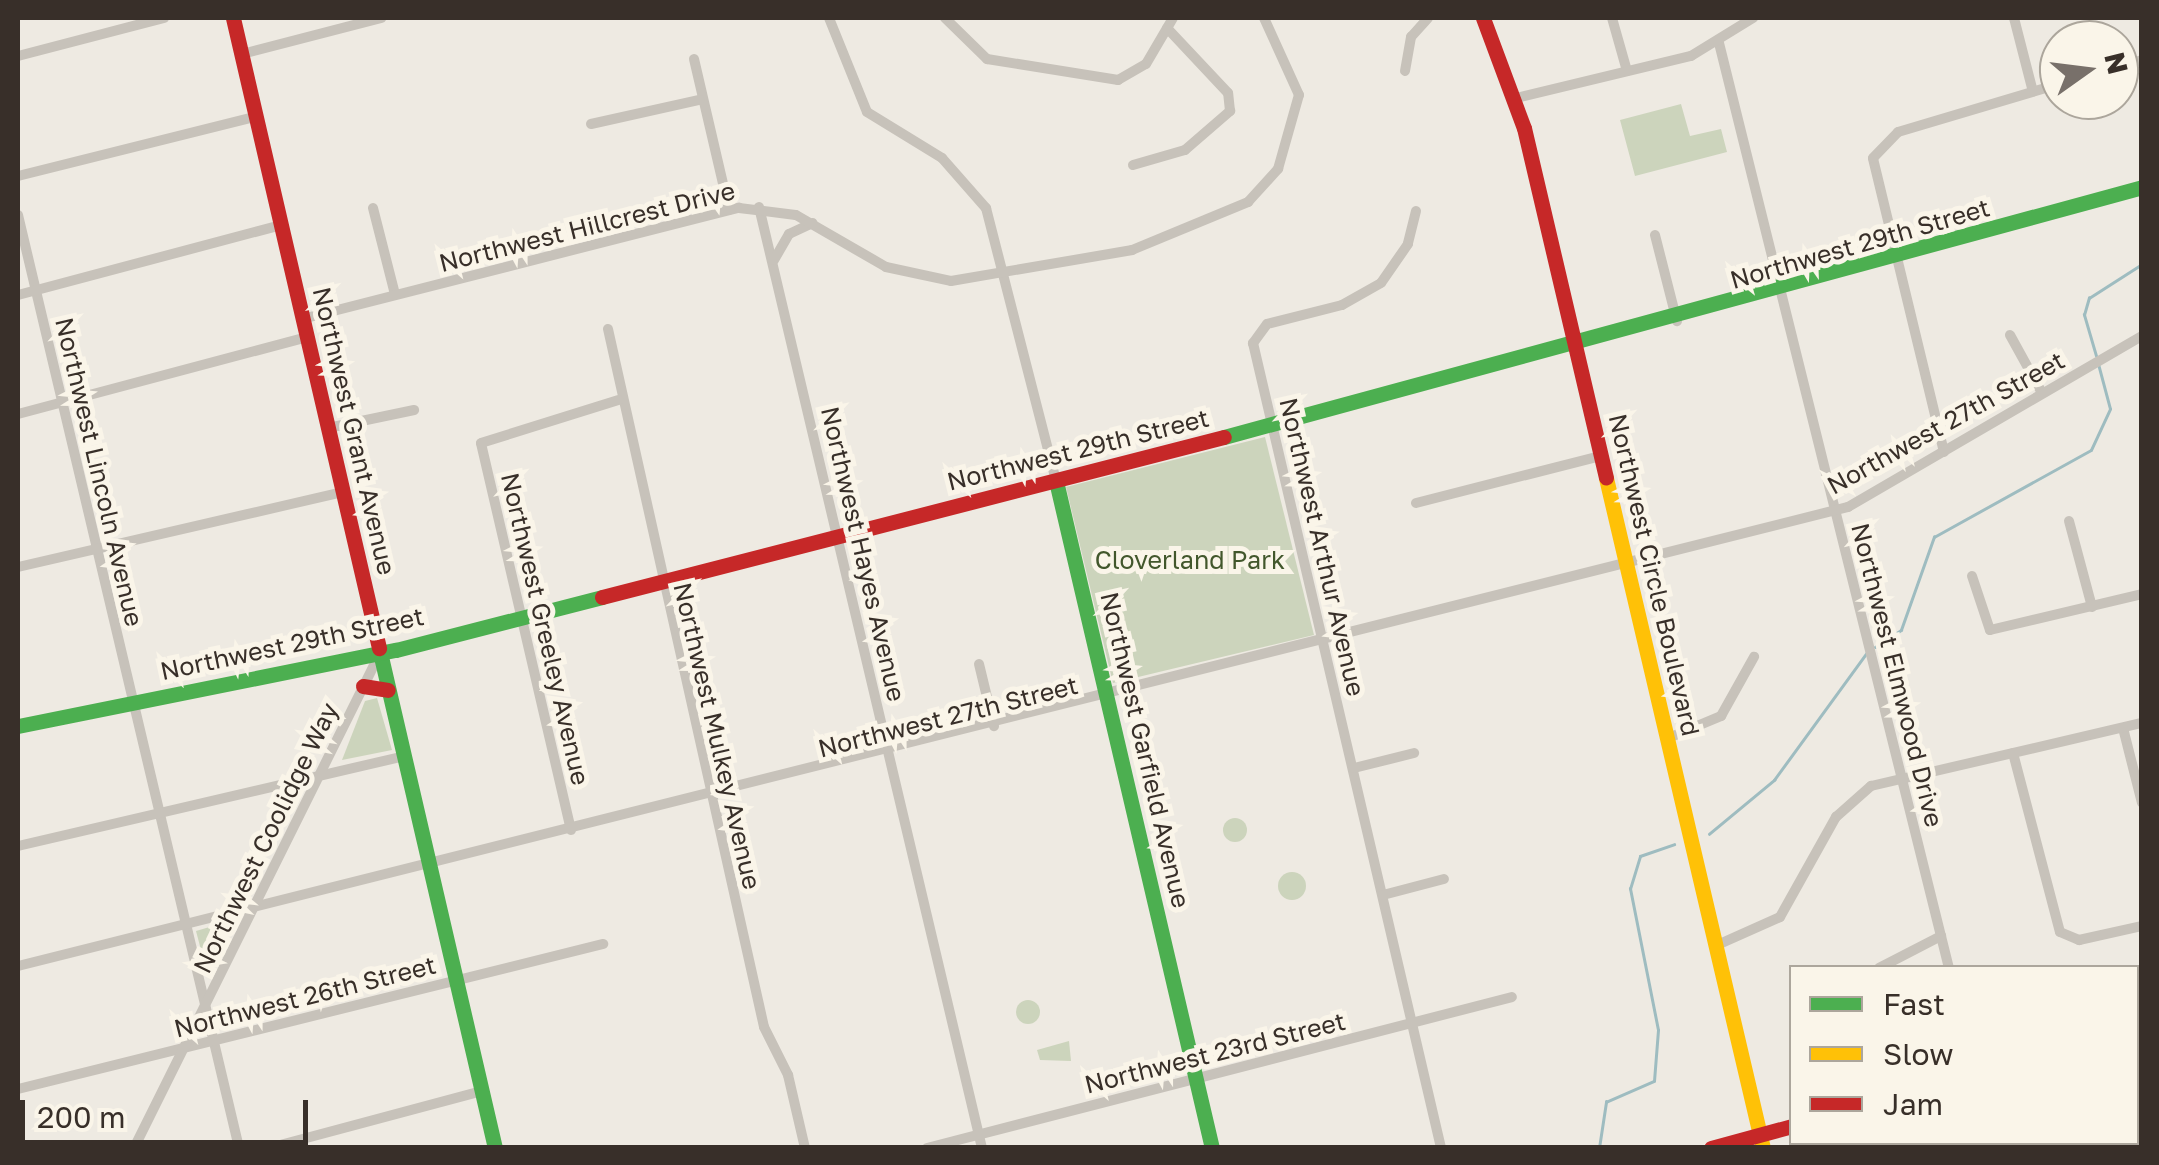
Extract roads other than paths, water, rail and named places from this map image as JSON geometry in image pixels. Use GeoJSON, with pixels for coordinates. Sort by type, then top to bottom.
{"type":"FeatureCollection","features":[{"type":"Feature","properties":{"kind":"street"},"geometry":{"type":"LineString","coordinates":[[18,56],[164,18]]}},
{"type":"Feature","properties":{"kind":"street","name":"Northwest Grant Avenue"},"geometry":{"type":"LineString","coordinates":[[233,18],[495,1148]]}},
{"type":"Feature","properties":{"kind":"street"},"geometry":{"type":"LineString","coordinates":[[242,54],[380,18]]}},
{"type":"Feature","properties":{"kind":"street","name":"Northwest Garfield Avenue"},"geometry":{"type":"LineString","coordinates":[[829,18],[855,96],[879,124],[966,180],[991,218],[1212,1148]]}},
{"type":"Feature","properties":{"kind":"street"},"geometry":{"type":"LineString","coordinates":[[945,18],[987,60],[1076,66],[1118,80],[1139,72],[1170,23],[1228,93],[1230,111],[1184,150],[1133,165]]}},
{"type":"Feature","properties":{"kind":"street","name":"Northwest Hillcrest Drive"},"geometry":{"type":"LineString","coordinates":[[302,319],[729,210],[759,207],[813,223],[909,274],[1007,276],[1160,241],[1268,183],[1295,127],[1298,95],[1264,18]]}},
{"type":"Feature","properties":{"kind":"street"},"geometry":{"type":"LineString","coordinates":[[1405,71],[1411,37],[1428,18]]}},
{"type":"Feature","properties":{"kind":"street","name":"Northwest Circle Boulevard"},"geometry":{"type":"LineString","coordinates":[[1483,18],[1516,98],[1761,1141]]}},
{"type":"Feature","properties":{"kind":"street"},"geometry":{"type":"LineString","coordinates":[[1612,18],[1627,71]]}},
{"type":"Feature","properties":{"kind":"street"},"geometry":{"type":"LineString","coordinates":[[1516,98],[1627,71],[1718,43],[1753,18]]}},
{"type":"Feature","properties":{"kind":"street"},"geometry":{"type":"LineString","coordinates":[[2014,18],[2033,92]]}},
{"type":"Feature","properties":{"kind":"street","name":"Northwest Elmwood Drive"},"geometry":{"type":"LineString","coordinates":[[1718,43],[1948,965]]}},
{"type":"Feature","properties":{"kind":"street"},"geometry":{"type":"LineString","coordinates":[[694,59],[699,100],[729,210]]}},
{"type":"Feature","properties":{"kind":"street"},"geometry":{"type":"LineString","coordinates":[[1944,452],[1873,168],[1882,142],[2039,90]]}},
{"type":"Feature","properties":{"kind":"street"},"geometry":{"type":"LineString","coordinates":[[592,124],[699,100]]}},
{"type":"Feature","properties":{"kind":"street"},"geometry":{"type":"LineString","coordinates":[[18,176],[255,117]]}},
{"type":"Feature","properties":{"kind":"street","name":"Northwest 29th Street"},"geometry":{"type":"LineString","coordinates":[[18,726],[380,653],[660,583],[1678,322],[2142,188]]}},
{"type":"Feature","properties":{"kind":"street","name":"Northwest Hayes Avenue"},"geometry":{"type":"LineString","coordinates":[[759,207],[982,1148]]}},
{"type":"Feature","properties":{"kind":"street"},"geometry":{"type":"LineString","coordinates":[[373,208],[395,294]]}},
{"type":"Feature","properties":{"kind":"street","name":"Northwest Arthur Avenue"},"geometry":{"type":"LineString","coordinates":[[1416,212],[1408,244],[1381,283],[1255,335],[1272,426],[1441,1148]]}},
{"type":"Feature","properties":{"kind":"street","name":"Northwest Lincoln Avenue"},"geometry":{"type":"LineString","coordinates":[[18,215],[239,1148]]}},
{"type":"Feature","properties":{"kind":"street"},"geometry":{"type":"LineString","coordinates":[[774,261],[789,234],[813,223]]}},
{"type":"Feature","properties":{"kind":"street"},"geometry":{"type":"LineString","coordinates":[[18,295],[281,225]]}},
{"type":"Feature","properties":{"kind":"street"},"geometry":{"type":"LineString","coordinates":[[1655,235],[1678,322]]}},
{"type":"Feature","properties":{"kind":"street","name":"Northwest Mulkey Avenue"},"geometry":{"type":"LineString","coordinates":[[608,329],[618,400],[764,1028],[788,1075],[804,1148]]}},
{"type":"Feature","properties":{"kind":"street"},"geometry":{"type":"LineString","coordinates":[[2010,334],[2042,393]]}},
{"type":"Feature","properties":{"kind":"street","name":"Northwest 27th Street"},"geometry":{"type":"LineString","coordinates":[[18,966],[255,905],[710,798],[1836,511],[2142,336]]}},
{"type":"Feature","properties":{"kind":"street"},"geometry":{"type":"LineString","coordinates":[[18,414],[306,338]]}},
{"type":"Feature","properties":{"kind":"street","name":"Northwest Greeley Avenue"},"geometry":{"type":"LineString","coordinates":[[570,830],[482,438],[618,400]]}},
{"type":"Feature","properties":{"kind":"street"},"geometry":{"type":"LineString","coordinates":[[328,428],[414,410]]}},
{"type":"Feature","properties":{"kind":"street"},"geometry":{"type":"LineString","coordinates":[[1416,504],[1600,456]]}},
{"type":"Feature","properties":{"kind":"street"},"geometry":{"type":"LineString","coordinates":[[18,567],[343,492]]}},
{"type":"Feature","properties":{"kind":"street"},"geometry":{"type":"LineString","coordinates":[[2069,521],[2092,608]]}},
{"type":"Feature","properties":{"kind":"street"},"geometry":{"type":"LineString","coordinates":[[1972,576],[1990,630],[2142,594]]}},
{"type":"Feature","properties":{"kind":"street","name":"Northwest Coolidge Way"},"geometry":{"type":"LineString","coordinates":[[134,1148],[380,653]]}},
{"type":"Feature","properties":{"kind":"street"},"geometry":{"type":"LineString","coordinates":[[1666,738],[1721,716],[1754,656]]}},
{"type":"Feature","properties":{"kind":"street"},"geometry":{"type":"LineString","coordinates":[[980,664],[994,726]]}},
{"type":"Feature","properties":{"kind":"street"},"geometry":{"type":"LineString","coordinates":[[364,686],[388,690]]}},
{"type":"Feature","properties":{"kind":"street"},"geometry":{"type":"LineString","coordinates":[[1715,946],[1780,917],[1843,808],[1871,786],[2142,723]]}},
{"type":"Feature","properties":{"kind":"street"},"geometry":{"type":"LineString","coordinates":[[2122,728],[2142,803]]}},
{"type":"Feature","properties":{"kind":"street"},"geometry":{"type":"LineString","coordinates":[[2013,752],[2060,932],[2079,940],[2142,926]]}},
{"type":"Feature","properties":{"kind":"street"},"geometry":{"type":"LineString","coordinates":[[1354,768],[1414,753]]}},
{"type":"Feature","properties":{"kind":"street"},"geometry":{"type":"LineString","coordinates":[[18,846],[404,756]]}},
{"type":"Feature","properties":{"kind":"street"},"geometry":{"type":"LineString","coordinates":[[1383,896],[1444,879]]}},
{"type":"Feature","properties":{"kind":"street"},"geometry":{"type":"LineString","coordinates":[[1885,965],[1942,936]]}},
{"type":"Feature","properties":{"kind":"street","name":"Northwest 26th Street"},"geometry":{"type":"LineString","coordinates":[[18,1089],[602,944]]}},
{"type":"Feature","properties":{"kind":"street","name":"Northwest 23rd Street"},"geometry":{"type":"LineString","coordinates":[[927,1148],[1512,997]]}},
{"type":"Feature","properties":{"kind":"street"},"geometry":{"type":"LineString","coordinates":[[270,1148],[482,1091]]}},
{"type":"Feature","properties":{"kind":"street"},"geometry":{"type":"LineString","coordinates":[[1711,1148],[1761,1141],[1789,1127]]}},
{"type":"Feature","properties":{"kind":"waterway"},"geometry":{"type":"LineString","coordinates":[[2096,356],[2084,315],[2089,298],[2142,264]]}},
{"type":"Feature","properties":{"kind":"waterway"},"geometry":{"type":"LineString","coordinates":[[1875,647],[1901,630],[1934,537],[2091,450],[2110,409],[2098,364]]}},
{"type":"Feature","properties":{"kind":"waterway"},"geometry":{"type":"LineString","coordinates":[[1709,834],[1774,780],[1868,651]]}},
{"type":"Feature","properties":{"kind":"waterway"},"geometry":{"type":"LineString","coordinates":[[1599,1148],[1606,1102],[1654,1081],[1658,1030],[1630,889],[1640,856],[1674,844]]}},
{"type":"Feature","properties":{"kind":"park label","name":"Cloverland Park"},"geometry":{"type":"Point","coordinates":[1190,560]}}]}
